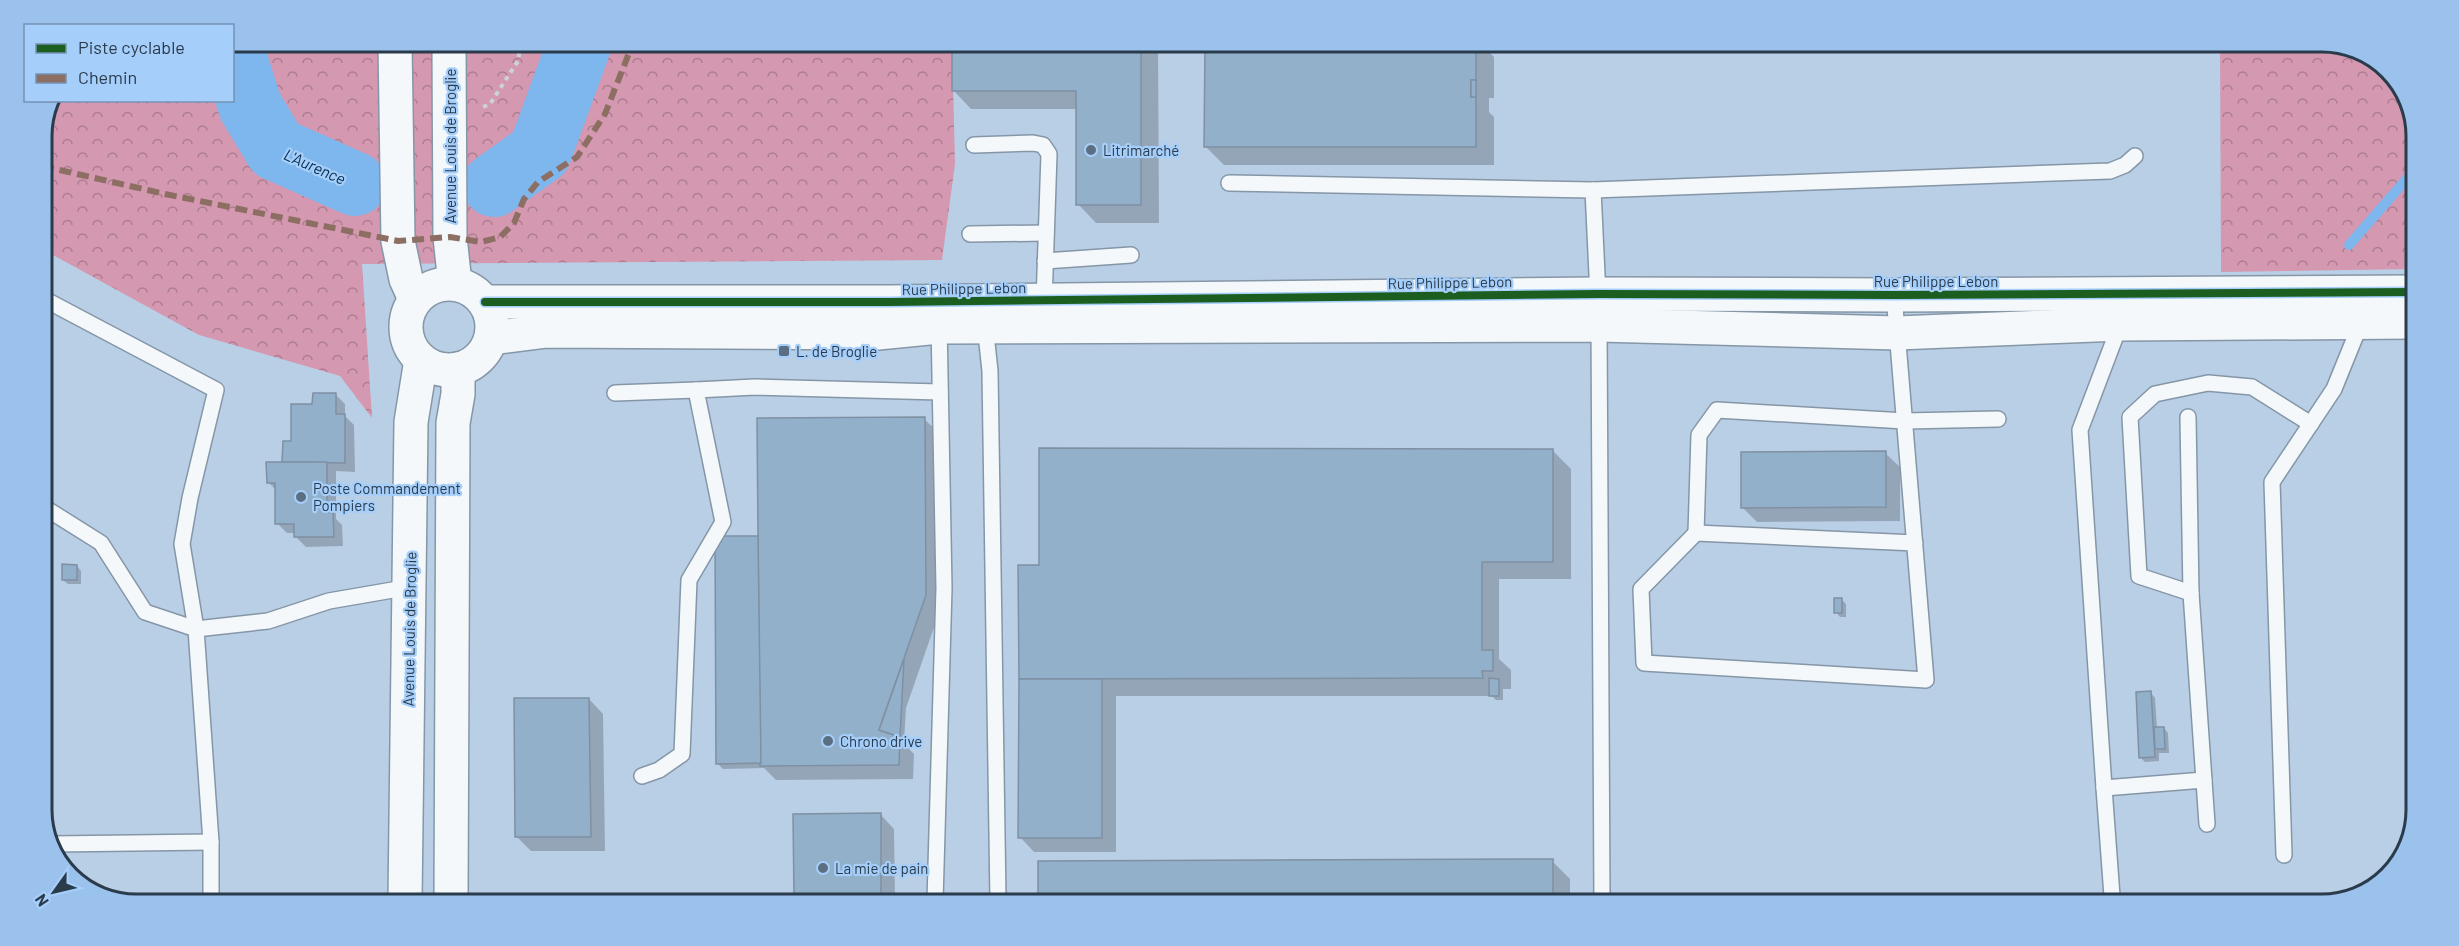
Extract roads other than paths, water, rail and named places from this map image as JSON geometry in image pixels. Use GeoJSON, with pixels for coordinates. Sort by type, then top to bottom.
{"type":"FeatureCollection","features":[{"type":"Feature","properties":{"kind":"street"},"geometry":{"type":"LineString","coordinates":[[395,52],[398,241],[406,279],[415,299]]}},
{"type":"Feature","properties":{"kind":"street","name":"Avenue Louis de Broglie"},"geometry":{"type":"LineString","coordinates":[[449,52],[450,237],[455,284]]}},
{"type":"Feature","properties":{"kind":"street"},"geometry":{"type":"LineString","coordinates":[[455,284],[469,287],[485,302],[493,325],[487,349],[479,358],[458,369],[444,370],[421,360],[412,350],[405,324],[408,311],[415,299],[435,285],[455,284]]}},
{"type":"Feature","properties":{"kind":"street","name":"Rue Philippe Lebon"},"geometry":{"type":"LineString","coordinates":[[485,302],[939,314],[1045,314],[1598,310],[1894,295],[2132,294],[2363,307],[2406,319]]}},
{"type":"Feature","properties":{"kind":"street","name":"Rue Philippe Lebon"},"geometry":{"type":"LineString","coordinates":[[1598,310],[1897,333],[2121,324],[2363,307],[2406,295]]}},
{"type":"Feature","properties":{"kind":"street","name":"Rue Philippe Lebon"},"geometry":{"type":"LineString","coordinates":[[491,338],[547,331],[878,333],[939,314]]}},
{"type":"Feature","properties":{"kind":"street","name":"Avenue Louis de Broglie"},"geometry":{"type":"LineString","coordinates":[[405,893],[411,422],[421,360]]}},
{"type":"Feature","properties":{"kind":"street"},"geometry":{"type":"LineString","coordinates":[[451,893],[453,423],[458,394],[458,369]]}},
{"type":"Feature","properties":{"kind":"lane"},"geometry":{"type":"LineString","coordinates":[[974,145],[1033,143],[1043,145],[1049,153],[1045,314]]}},
{"type":"Feature","properties":{"kind":"lane"},"geometry":{"type":"LineString","coordinates":[[1229,183],[1593,190],[2110,171],[2125,165],[2135,156]]}},
{"type":"Feature","properties":{"kind":"lane"},"geometry":{"type":"LineString","coordinates":[[1593,190],[1598,310],[1602,893]]}},
{"type":"Feature","properties":{"kind":"lane"},"geometry":{"type":"LineString","coordinates":[[970,234],[1046,233]]}},
{"type":"Feature","properties":{"kind":"lane"},"geometry":{"type":"LineString","coordinates":[[1045,261],[1131,255]]}},
{"type":"Feature","properties":{"kind":"lane"},"geometry":{"type":"LineString","coordinates":[[2112,893],[2080,430],[2132,294]]}},
{"type":"Feature","properties":{"kind":"lane"},"geometry":{"type":"LineString","coordinates":[[1894,295],[1905,421],[1926,680],[1644,663],[1641,589],[1696,533],[1699,435],[1717,410],[1905,421],[1998,419]]}},
{"type":"Feature","properties":{"kind":"lane"},"geometry":{"type":"LineString","coordinates":[[53,304],[216,390],[190,498],[182,544],[196,628],[211,842],[211,893]]}},
{"type":"Feature","properties":{"kind":"lane"},"geometry":{"type":"LineString","coordinates":[[2284,855],[2272,482],[2334,389],[2363,307]]}},
{"type":"Feature","properties":{"kind":"lane"},"geometry":{"type":"LineString","coordinates":[[935,893],[944,588],[939,314]]}},
{"type":"Feature","properties":{"kind":"lane"},"geometry":{"type":"LineString","coordinates":[[986,314],[990,371],[998,893]]}},
{"type":"Feature","properties":{"kind":"lane"},"geometry":{"type":"LineString","coordinates":[[2191,593],[2139,576],[2130,417],[2155,394],[2208,383],[2252,387],[2311,424]]}},
{"type":"Feature","properties":{"kind":"lane"},"geometry":{"type":"LineString","coordinates":[[615,393],[755,387],[940,392]]}},
{"type":"Feature","properties":{"kind":"lane"},"geometry":{"type":"LineString","coordinates":[[642,776],[659,770],[682,754],[689,580],[723,522],[696,390]]}},
{"type":"Feature","properties":{"kind":"lane"},"geometry":{"type":"LineString","coordinates":[[2188,417],[2191,593],[2207,824]]}},
{"type":"Feature","properties":{"kind":"lane"},"geometry":{"type":"LineString","coordinates":[[53,513],[101,543],[145,612],[196,628],[268,621],[329,601],[410,587]]}},
{"type":"Feature","properties":{"kind":"lane"},"geometry":{"type":"LineString","coordinates":[[1696,533],[1915,543]]}},
{"type":"Feature","properties":{"kind":"lane"},"geometry":{"type":"LineString","coordinates":[[2104,788],[2204,780]]}},
{"type":"Feature","properties":{"kind":"lane"},"geometry":{"type":"LineString","coordinates":[[60,844],[211,842]]}},
{"type":"Feature","properties":{"kind":"waterway","name":"L'Aurence"},"geometry":{"type":"LineString","coordinates":[[494,185],[540,152],[577,52]]}},
{"type":"Feature","properties":{"kind":"waterway","name":"L'Aurence"},"geometry":{"type":"LineString","coordinates":[[234,55],[250,106],[276,149],[355,184]]}},
{"type":"Feature","properties":{"kind":"waterway"},"geometry":{"type":"LineString","coordinates":[[2349,245],[2406,180]]}},
{"type":"Feature","properties":{"kind":"place","name":"Litrimarché"},"geometry":{"type":"Point","coordinates":[1091,150]}},
{"type":"Feature","properties":{"kind":"place","name":"L. de Broglie"},"geometry":{"type":"Point","coordinates":[784,351]}},
{"type":"Feature","properties":{"kind":"place","name":"Poste Commandement Pompiers"},"geometry":{"type":"Point","coordinates":[301,497]}},
{"type":"Feature","properties":{"kind":"place","name":"Chrono drive"},"geometry":{"type":"Point","coordinates":[828,741]}},
{"type":"Feature","properties":{"kind":"place","name":"La mie de pain"},"geometry":{"type":"Point","coordinates":[823,868]}}]}
